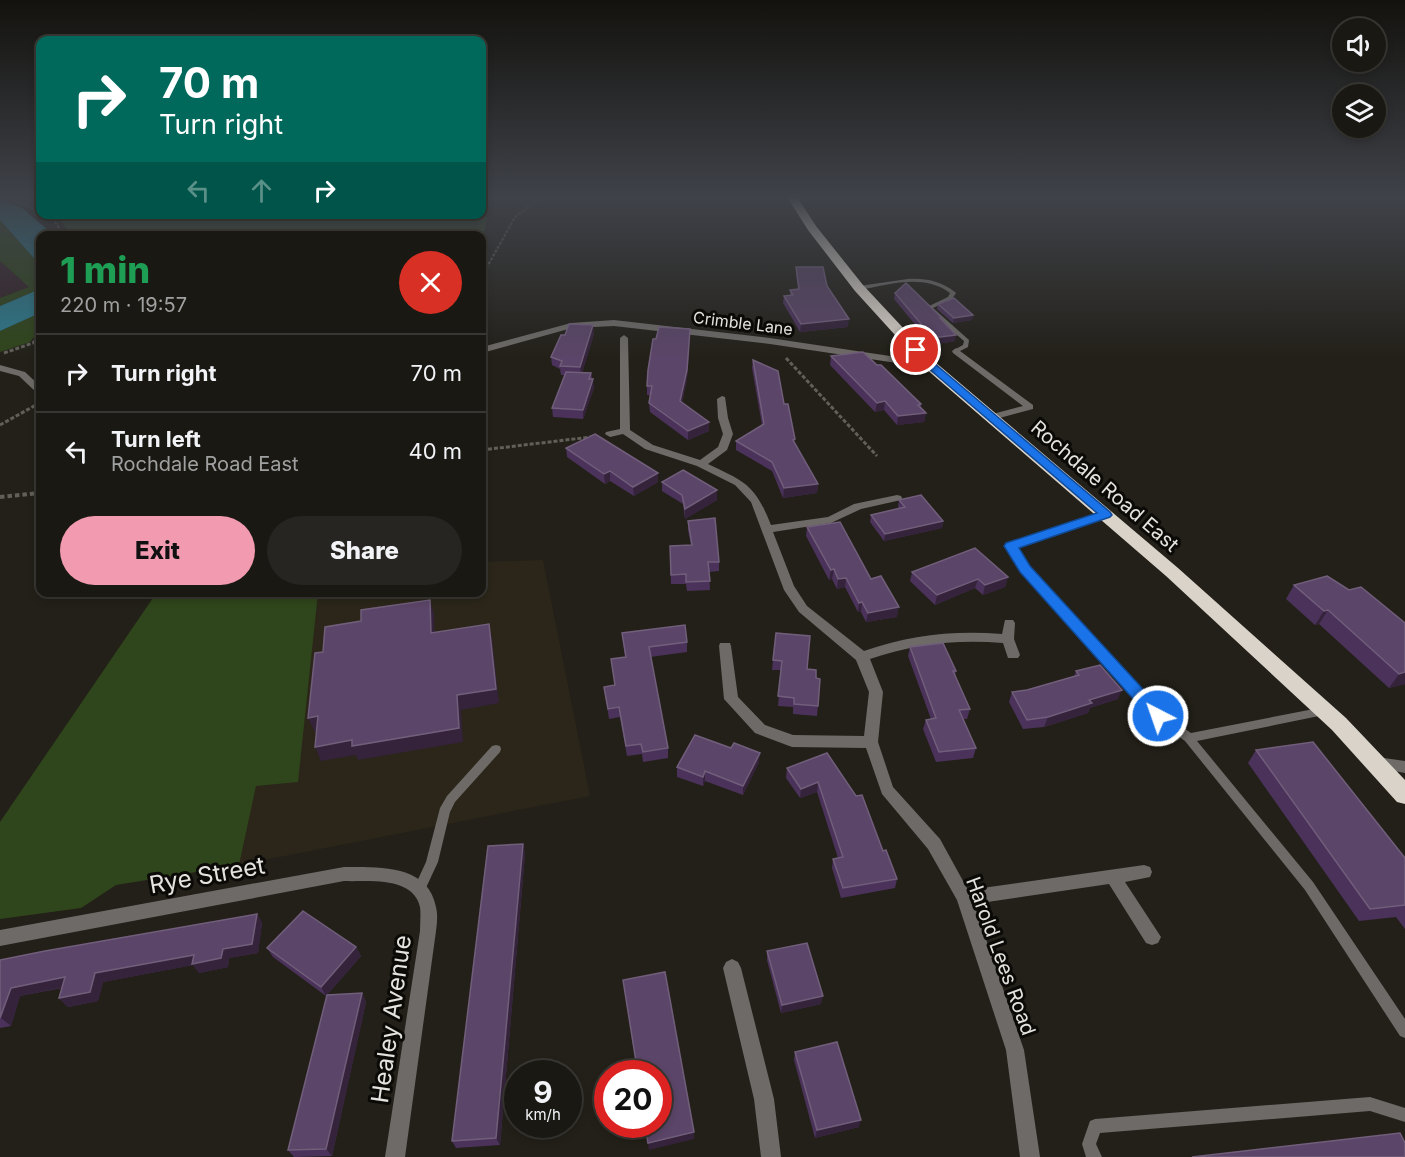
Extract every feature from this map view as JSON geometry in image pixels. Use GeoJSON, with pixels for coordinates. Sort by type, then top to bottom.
{"type":"FeatureCollection","features":[{"type":"Feature","properties":{"kind":"highway","name":"Rochdale Road East"},"geometry":{"type":"LineString","coordinates":[[830,251],[859,288],[930,365],[1106,515],[1324,711],[1405,795]]}},
{"type":"Feature","properties":{"kind":"street","name":"Crimble Lane"},"geometry":{"type":"LineString","coordinates":[[486,349],[571,326],[614,322],[770,341],[930,365]]}},
{"type":"Feature","properties":{"kind":"street"},"geometry":{"type":"LineString","coordinates":[[610,434],[625,431],[624,338]]}},
{"type":"Feature","properties":{"kind":"street"},"geometry":{"type":"LineString","coordinates":[[956,351],[1030,407],[992,417]]}},
{"type":"Feature","properties":{"kind":"street"},"geometry":{"type":"LineString","coordinates":[[0,368],[22,374],[36,387]]}},
{"type":"Feature","properties":{"kind":"street"},"geometry":{"type":"LineString","coordinates":[[701,464],[723,447],[728,434],[723,418],[722,399]]}},
{"type":"Feature","properties":{"kind":"street","name":"Harold Lees Road"},"geometry":{"type":"LineString","coordinates":[[625,431],[649,447],[701,464],[739,483],[756,501],[788,587],[803,609],[862,657],[876,692],[872,742],[887,790],[934,843],[964,898],[1015,1050],[1030,1157]]}},
{"type":"Feature","properties":{"kind":"street"},"geometry":{"type":"LineString","coordinates":[[768,529],[831,520],[858,506],[897,498]]}},
{"type":"Feature","properties":{"kind":"street"},"geometry":{"type":"LineString","coordinates":[[1009,623],[1008,639],[1013,655]]}},
{"type":"Feature","properties":{"kind":"street"},"geometry":{"type":"LineString","coordinates":[[862,657],[896,644],[940,637],[1008,639]]}},
{"type":"Feature","properties":{"kind":"street"},"geometry":{"type":"LineString","coordinates":[[725,646],[731,699],[760,729],[792,741],[872,742]]}},
{"type":"Feature","properties":{"kind":"street"},"geometry":{"type":"LineString","coordinates":[[1375,763],[1405,767]]}},
{"type":"Feature","properties":{"kind":"street"},"geometry":{"type":"LineString","coordinates":[[964,898],[1144,872]]}},
{"type":"Feature","properties":{"kind":"street","name":"Rye Street"},"geometry":{"type":"LineString","coordinates":[[0,938],[344,874],[396,876],[420,888]]}},
{"type":"Feature","properties":{"kind":"street"},"geometry":{"type":"LineString","coordinates":[[1113,877],[1152,937]]}},
{"type":"Feature","properties":{"kind":"street","name":"Healey Avenue"},"geometry":{"type":"LineString","coordinates":[[395,1157],[428,931],[428,905],[420,888]]}},
{"type":"Feature","properties":{"kind":"street"},"geometry":{"type":"LineString","coordinates":[[732,968],[764,1099],[771,1157]]}},
{"type":"Feature","properties":{"kind":"lane"},"geometry":{"type":"LineString","coordinates":[[859,288],[917,280],[946,286],[953,293],[950,298],[930,307],[967,341],[966,346],[956,351]]}},
{"type":"Feature","properties":{"kind":"lane"},"geometry":{"type":"LineString","coordinates":[[1106,515],[1011,546],[1025,569],[1158,716],[1189,738],[1310,886],[1405,1032]]}},
{"type":"Feature","properties":{"kind":"lane"},"geometry":{"type":"LineString","coordinates":[[1189,738],[1324,711]]}},
{"type":"Feature","properties":{"kind":"lane"},"geometry":{"type":"LineString","coordinates":[[420,888],[432,862],[444,811],[451,799],[496,749]]}},
{"type":"Feature","properties":{"kind":"lane"},"geometry":{"type":"LineString","coordinates":[[1094,1157],[1089,1144],[1095,1126],[1370,1104],[1405,1115]]}},
{"type":"Feature","properties":{"kind":"path"},"geometry":{"type":"LineString","coordinates":[[486,269],[496,251]]}},
{"type":"Feature","properties":{"kind":"path"},"geometry":{"type":"LineString","coordinates":[[0,354],[33,343],[36,340]]}},
{"type":"Feature","properties":{"kind":"path"},"geometry":{"type":"LineString","coordinates":[[770,341],[877,456]]}},
{"type":"Feature","properties":{"kind":"path"},"geometry":{"type":"LineString","coordinates":[[0,425],[36,405]]}},
{"type":"Feature","properties":{"kind":"path"},"geometry":{"type":"LineString","coordinates":[[486,450],[610,434]]}},
{"type":"Feature","properties":{"kind":"path"},"geometry":{"type":"LineString","coordinates":[[0,497],[36,493]]}},
{"type":"Feature","properties":{"kind":"shaded area"},"geometry":{"type":"Polygon","coordinates":[[[0,261],[29,287],[0,298],[0,261]]]}},
{"type":"Feature","properties":{"kind":"shaded area"},"geometry":{"type":"Polygon","coordinates":[[[543,560],[590,796],[239,865],[116,885],[81,908],[0,919],[0,822],[154,597],[486,597],[486,562],[543,560]]]}},
{"type":"Feature","properties":{"kind":"green space"},"geometry":{"type":"Polygon","coordinates":[[[0,251],[28,251],[36,260],[36,291],[0,306],[0,298],[29,287],[0,261],[0,251]]]}},
{"type":"Feature","properties":{"kind":"green space"},"geometry":{"type":"Polygon","coordinates":[[[36,315],[36,335],[30,342],[0,352],[0,331],[36,315]]]}},
{"type":"Feature","properties":{"kind":"green space"},"geometry":{"type":"Polygon","coordinates":[[[154,597],[318,597],[298,782],[256,786],[239,865],[116,885],[81,908],[0,919],[0,822],[154,597]]]}},
{"type":"Feature","properties":{"kind":"water"},"geometry":{"type":"Polygon","coordinates":[[[28,251],[36,251],[36,260],[28,251]]]}},
{"type":"Feature","properties":{"kind":"water"},"geometry":{"type":"Polygon","coordinates":[[[36,291],[36,315],[0,331],[0,306],[36,291]]]}},
{"type":"Feature","properties":{"kind":"building"},"geometry":{"type":"Polygon","coordinates":[[[796,267],[823,267],[827,286],[849,319],[801,324],[784,296],[793,295],[790,290],[799,289],[796,267]]]}},
{"type":"Feature","properties":{"kind":"building"},"geometry":{"type":"Polygon","coordinates":[[[906,283],[956,335],[933,338],[895,293],[906,283]]]}},
{"type":"Feature","properties":{"kind":"building"},"geometry":{"type":"Polygon","coordinates":[[[954,298],[973,315],[954,318],[938,304],[954,298]]]}},
{"type":"Feature","properties":{"kind":"building"},"geometry":{"type":"Polygon","coordinates":[[[569,324],[593,325],[580,367],[560,366],[562,361],[551,357],[569,324]]]}},
{"type":"Feature","properties":{"kind":"building"},"geometry":{"type":"Polygon","coordinates":[[[659,327],[690,329],[687,370],[680,401],[709,422],[688,431],[649,403],[652,386],[647,386],[648,370],[653,339],[656,339],[659,327]]]}},
{"type":"Feature","properties":{"kind":"building"},"geometry":{"type":"Polygon","coordinates":[[[863,352],[877,365],[881,365],[921,404],[918,405],[926,413],[898,416],[885,401],[877,403],[831,356],[863,352]]]}},
{"type":"Feature","properties":{"kind":"building"},"geometry":{"type":"Polygon","coordinates":[[[753,360],[778,371],[784,404],[788,404],[795,439],[793,440],[818,484],[784,488],[772,462],[736,441],[764,424],[753,360]]]}},
{"type":"Feature","properties":{"kind":"building"},"geometry":{"type":"Polygon","coordinates":[[[566,372],[591,373],[589,379],[593,379],[583,410],[552,408],[566,372]]]}},
{"type":"Feature","properties":{"kind":"building"},"geometry":{"type":"Polygon","coordinates":[[[595,434],[658,473],[633,487],[610,471],[604,474],[566,448],[595,434]]]}},
{"type":"Feature","properties":{"kind":"building"},"geometry":{"type":"Polygon","coordinates":[[[683,470],[717,490],[685,509],[682,495],[662,482],[683,470]]]}},
{"type":"Feature","properties":{"kind":"building"},"geometry":{"type":"Polygon","coordinates":[[[921,495],[943,521],[885,534],[871,515],[905,507],[899,500],[921,495]]]}},
{"type":"Feature","properties":{"kind":"building"},"geometry":{"type":"Polygon","coordinates":[[[715,518],[719,562],[708,562],[710,581],[686,582],[686,574],[671,575],[670,546],[692,545],[688,521],[715,518]]]}},
{"type":"Feature","properties":{"kind":"building"},"geometry":{"type":"Polygon","coordinates":[[[840,522],[871,579],[881,576],[899,607],[868,613],[862,602],[859,603],[846,578],[838,579],[834,569],[831,570],[807,527],[840,522]]]}},
{"type":"Feature","properties":{"kind":"building"},"geometry":{"type":"Polygon","coordinates":[[[975,548],[1008,577],[985,585],[978,579],[937,595],[912,572],[975,548]]]}},
{"type":"Feature","properties":{"kind":"building"},"geometry":{"type":"Polygon","coordinates":[[[1327,576],[1349,590],[1361,587],[1405,623],[1405,672],[1399,674],[1328,610],[1324,611],[1294,585],[1327,576]]]}},
{"type":"Feature","properties":{"kind":"building"},"geometry":{"type":"Polygon","coordinates":[[[430,600],[431,633],[489,624],[496,689],[457,695],[459,728],[352,746],[352,740],[315,747],[318,716],[308,718],[315,653],[323,652],[325,627],[361,621],[361,610],[430,600]]]}},
{"type":"Feature","properties":{"kind":"building"},"geometry":{"type":"Polygon","coordinates":[[[685,625],[687,642],[649,647],[668,748],[643,752],[641,744],[626,746],[619,707],[608,709],[604,687],[615,685],[611,659],[626,657],[622,633],[685,625]]]}},
{"type":"Feature","properties":{"kind":"building"},"geometry":{"type":"Polygon","coordinates":[[[776,633],[810,636],[807,669],[816,670],[816,678],[820,679],[818,706],[794,704],[794,698],[778,696],[782,661],[773,660],[776,633]]]}},
{"type":"Feature","properties":{"kind":"building"},"geometry":{"type":"Polygon","coordinates":[[[943,643],[970,709],[959,710],[976,748],[939,752],[926,720],[936,718],[910,647],[943,643]]]}},
{"type":"Feature","properties":{"kind":"building"},"geometry":{"type":"Polygon","coordinates":[[[1100,665],[1122,690],[1089,700],[1092,703],[1048,717],[1027,720],[1012,692],[1079,675],[1076,671],[1100,665]]]}},
{"type":"Feature","properties":{"kind":"building"},"geometry":{"type":"Polygon","coordinates":[[[695,735],[731,748],[734,743],[760,753],[743,786],[705,771],[703,777],[677,767],[695,735]]]}},
{"type":"Feature","properties":{"kind":"building"},"geometry":{"type":"Polygon","coordinates":[[[1313,742],[1405,858],[1405,905],[1370,909],[1256,750],[1313,742]]]}},
{"type":"Feature","properties":{"kind":"building"},"geometry":{"type":"Polygon","coordinates":[[[827,753],[856,796],[862,795],[883,851],[886,850],[897,879],[843,888],[833,859],[843,857],[818,782],[801,789],[787,768],[827,753]]]}},
{"type":"Feature","properties":{"kind":"building"},"geometry":{"type":"Polygon","coordinates":[[[523,844],[496,1138],[452,1141],[488,846],[523,844]]]}},
{"type":"Feature","properties":{"kind":"building"},"geometry":{"type":"Polygon","coordinates":[[[303,911],[356,947],[321,987],[267,948],[303,911]]]}},
{"type":"Feature","properties":{"kind":"building"},"geometry":{"type":"Polygon","coordinates":[[[257,914],[252,944],[223,949],[221,958],[192,964],[194,955],[95,973],[90,992],[59,998],[65,977],[11,988],[0,1018],[0,960],[257,914]]]}},
{"type":"Feature","properties":{"kind":"building"},"geometry":{"type":"Polygon","coordinates":[[[807,943],[823,996],[782,1005],[767,951],[807,943]]]}},
{"type":"Feature","properties":{"kind":"building"},"geometry":{"type":"Polygon","coordinates":[[[665,972],[694,1132],[672,1137],[672,1060],[636,1060],[623,980],[665,972]]]}},
{"type":"Feature","properties":{"kind":"building"},"geometry":{"type":"Polygon","coordinates":[[[362,993],[326,1149],[288,1150],[327,995],[362,993]]]}},
{"type":"Feature","properties":{"kind":"building"},"geometry":{"type":"Polygon","coordinates":[[[837,1042],[861,1120],[817,1130],[795,1052],[837,1042]]]}},
{"type":"Feature","properties":{"kind":"building"},"geometry":{"type":"Polygon","coordinates":[[[1400,1133],[1405,1143],[1405,1157],[1192,1157],[1400,1133]]]}},
{"type":"Feature","properties":{"kind":"building"},"geometry":{"type":"Polygon","coordinates":[[[647,1138],[669,1138],[648,1143],[647,1138]]]}},
{"type":"Feature","properties":{"kind":"route"},"geometry":{"type":"LineString","coordinates":[[916,350],[930,365],[1106,515],[1011,546],[1025,569],[1158,716]]}}]}
